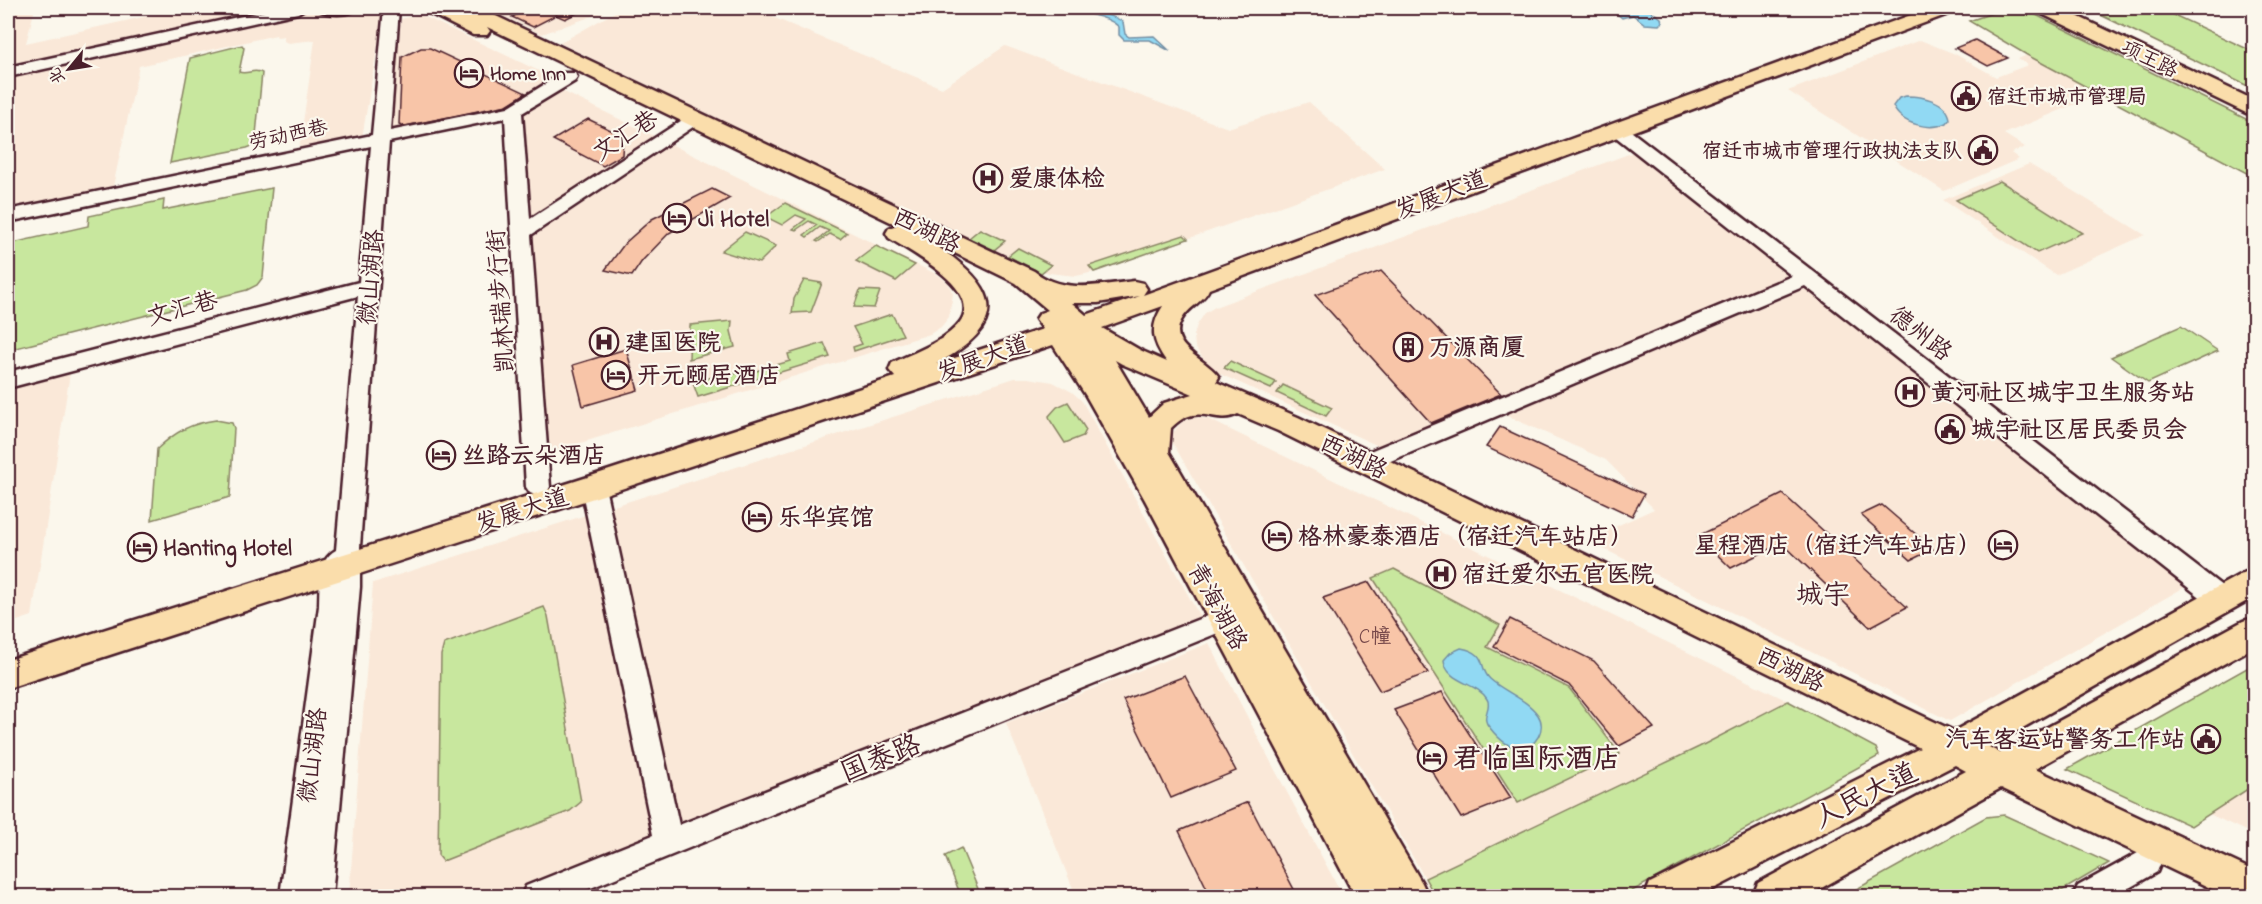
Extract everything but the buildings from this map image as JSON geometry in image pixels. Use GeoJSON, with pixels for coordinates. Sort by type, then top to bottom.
{"type":"FeatureCollection","features":[{"type":"Feature","properties":{"kind":"main road","name":"西湖路"},"geometry":{"type":"LineString","coordinates":[[434,8],[569,77],[688,124],[1025,277],[1066,323]]}},
{"type":"Feature","properties":{"kind":"main road","name":"西湖路"},"geometry":{"type":"LineString","coordinates":[[464,8],[898,233],[1017,289],[1066,323],[1131,357],[1288,424],[1954,748],[2254,890]]}},
{"type":"Feature","properties":{"kind":"main road","name":"发展大道"},"geometry":{"type":"LineString","coordinates":[[1066,323],[1134,289],[1918,8]]}},
{"type":"Feature","properties":{"kind":"main road","name":"发展大道"},"geometry":{"type":"LineString","coordinates":[[8,655],[343,561],[593,487],[905,377],[1260,262],[1947,8]]}},
{"type":"Feature","properties":{"kind":"main road","name":"项王路"},"geometry":{"type":"LineString","coordinates":[[2045,8],[2254,108]]}},
{"type":"Feature","properties":{"kind":"main road","name":"项王路"},"geometry":{"type":"LineString","coordinates":[[2065,8],[2254,98]]}},
{"type":"Feature","properties":{"kind":"main road"},"geometry":{"type":"LineString","coordinates":[[898,233],[960,277],[970,286],[978,304],[977,317],[969,328],[905,377]]}},
{"type":"Feature","properties":{"kind":"main road"},"geometry":{"type":"LineString","coordinates":[[1260,262],[1215,281],[1185,298],[1174,309],[1167,321],[1165,336],[1170,350],[1182,362],[1288,424]]}},
{"type":"Feature","properties":{"kind":"main road"},"geometry":{"type":"LineString","coordinates":[[1025,277],[1061,294],[1073,296],[1134,289]]}},
{"type":"Feature","properties":{"kind":"main road","name":"青海湖路"},"geometry":{"type":"LineString","coordinates":[[1066,323],[1118,428],[1226,619],[1375,897]]}},
{"type":"Feature","properties":{"kind":"main road","name":"青海湖路"},"geometry":{"type":"LineString","coordinates":[[1066,323],[1156,450],[1409,897]]}},
{"type":"Feature","properties":{"kind":"main road"},"geometry":{"type":"LineString","coordinates":[[905,377],[1004,359],[1041,355],[1058,360],[1076,373],[1118,428]]}},
{"type":"Feature","properties":{"kind":"main road","name":"发展大道"},"geometry":{"type":"LineString","coordinates":[[8,674],[343,561],[538,487],[905,377]]}},
{"type":"Feature","properties":{"kind":"main road"},"geometry":{"type":"LineString","coordinates":[[1156,450],[1156,432],[1160,422],[1176,410],[1194,404],[1212,403],[1288,424]]}},
{"type":"Feature","properties":{"kind":"main road","name":"人民大道"},"geometry":{"type":"LineString","coordinates":[[1663,897],[2050,697],[2254,582]]}},
{"type":"Feature","properties":{"kind":"main road","name":"人民大道"},"geometry":{"type":"LineString","coordinates":[[1771,897],[2254,631]]}},
{"type":"Feature","properties":{"kind":"main road"},"geometry":{"type":"LineString","coordinates":[[2050,697],[2082,726]]}},
{"type":"Feature","properties":{"kind":"main road"},"geometry":{"type":"LineString","coordinates":[[1871,790],[1901,826]]}},
{"type":"Feature","properties":{"kind":"street"},"geometry":{"type":"LineString","coordinates":[[8,72],[298,8]]}},
{"type":"Feature","properties":{"kind":"street"},"geometry":{"type":"LineString","coordinates":[[325,8],[350,8]]}},
{"type":"Feature","properties":{"kind":"street","name":"微山湖路"},"geometry":{"type":"LineString","coordinates":[[295,897],[329,618],[343,561],[369,286],[391,8]]}},
{"type":"Feature","properties":{"kind":"street","name":"劳动西巷"},"geometry":{"type":"LineString","coordinates":[[8,216],[513,111],[569,77]]}},
{"type":"Feature","properties":{"kind":"street","name":"凯林瑞步行街"},"geometry":{"type":"LineString","coordinates":[[513,111],[538,487]]}},
{"type":"Feature","properties":{"kind":"street","name":"文汇巷"},"geometry":{"type":"LineString","coordinates":[[521,233],[688,124]]}},
{"type":"Feature","properties":{"kind":"street","name":"德州路"},"geometry":{"type":"LineString","coordinates":[[1617,129],[2222,600]]}},
{"type":"Feature","properties":{"kind":"street"},"geometry":{"type":"LineString","coordinates":[[1366,462],[1807,277]]}},
{"type":"Feature","properties":{"kind":"street","name":"文汇巷"},"geometry":{"type":"LineString","coordinates":[[8,380],[369,286]]}},
{"type":"Feature","properties":{"kind":"street"},"geometry":{"type":"LineString","coordinates":[[593,487],[669,842]]}},
{"type":"Feature","properties":{"kind":"street","name":"微山湖路"},"geometry":{"type":"LineString","coordinates":[[317,897],[348,587],[343,561]]}},
{"type":"Feature","properties":{"kind":"street","name":"国泰路"},"geometry":{"type":"LineString","coordinates":[[536,897],[1226,619]]}},
{"type":"Feature","properties":{"kind":"street"},"geometry":{"type":"LineString","coordinates":[[2088,897],[2147,862]]}},
{"type":"Feature","properties":{"kind":"shaded area"},"geometry":{"type":"Polygon","coordinates":[[[8,8],[35,8],[26,43],[184,8],[377,8],[382,19],[362,138],[299,150],[315,40],[288,43],[284,41],[284,36],[277,37],[276,35],[139,66],[112,191],[8,213],[8,8]]]}},
{"type":"Feature","properties":{"kind":"shaded area"},"geometry":{"type":"Polygon","coordinates":[[[485,8],[601,8],[604,12],[542,34],[485,8]]]}},
{"type":"Feature","properties":{"kind":"shaded area"},"geometry":{"type":"Polygon","coordinates":[[[622,8],[751,8],[942,88],[1005,46],[1228,128],[1309,102],[1385,169],[1094,272],[1076,276],[1049,273],[1015,262],[560,43],[622,8]]]}},
{"type":"Feature","properties":{"kind":"shaded area"},"geometry":{"type":"Polygon","coordinates":[[[419,14],[558,80],[508,110],[389,133],[401,19],[419,14]]]}},
{"type":"Feature","properties":{"kind":"shaded area"},"geometry":{"type":"Polygon","coordinates":[[[1920,40],[1955,54],[1996,77],[2028,65],[2018,59],[2027,55],[2099,94],[2004,134],[2025,147],[2011,153],[2019,159],[1944,191],[1788,91],[1920,40]]]}},
{"type":"Feature","properties":{"kind":"shaded area"},"geometry":{"type":"Polygon","coordinates":[[[558,89],[938,275],[948,283],[953,294],[949,317],[941,327],[930,334],[542,455],[516,115],[558,89]]]}},
{"type":"Feature","properties":{"kind":"shaded area"},"geometry":{"type":"Polygon","coordinates":[[[1642,149],[1802,273],[1385,449],[1220,374],[1210,368],[1195,347],[1194,335],[1197,325],[1205,313],[1215,307],[1642,149]]]}},
{"type":"Feature","properties":{"kind":"shaded area"},"geometry":{"type":"Polygon","coordinates":[[[2029,164],[2145,235],[2056,275],[1943,200],[2029,164]]]}},
{"type":"Feature","properties":{"kind":"shaded area"},"geometry":{"type":"Polygon","coordinates":[[[1809,287],[2190,584],[1950,721],[1586,540],[1654,509],[1606,460],[1505,415],[1809,287]]]}},
{"type":"Feature","properties":{"kind":"shaded area"},"geometry":{"type":"Polygon","coordinates":[[[70,373],[32,616],[8,624],[8,390],[70,373]]]}},
{"type":"Feature","properties":{"kind":"shaded area"},"geometry":{"type":"Polygon","coordinates":[[[1015,378],[1053,382],[1072,392],[1082,401],[1200,617],[502,896],[349,896],[373,583],[1015,378]]]}},
{"type":"Feature","properties":{"kind":"shaded area"},"geometry":{"type":"Polygon","coordinates":[[[1195,417],[1208,419],[1788,701],[1699,747],[1425,878],[1171,440],[1172,434],[1182,422],[1195,417]]]}},
{"type":"Feature","properties":{"kind":"shaded area"},"geometry":{"type":"Polygon","coordinates":[[[1209,643],[1343,896],[1076,896],[1006,723],[1209,643]]]}},
{"type":"Feature","properties":{"kind":"shaded area"},"geometry":{"type":"Polygon","coordinates":[[[2254,785],[2254,835],[2207,813],[2254,785]]]}},
{"type":"Feature","properties":{"kind":"green space"},"geometry":{"type":"Polygon","coordinates":[[[2086,8],[2159,8],[2254,52],[2254,89],[2086,8]]]}},
{"type":"Feature","properties":{"kind":"green space"},"geometry":{"type":"Polygon","coordinates":[[[2004,9],[2022,10],[2034,14],[2254,123],[2254,177],[2027,55],[1969,21],[2004,9]]]}},
{"type":"Feature","properties":{"kind":"green space"},"geometry":{"type":"Polygon","coordinates":[[[242,45],[244,48],[239,72],[262,73],[255,145],[170,163],[190,58],[242,45]]]}},
{"type":"Feature","properties":{"kind":"green space"},"geometry":{"type":"Polygon","coordinates":[[[2000,181],[2082,233],[2037,253],[1956,200],[2000,181]]]}},
{"type":"Feature","properties":{"kind":"green space"},"geometry":{"type":"Polygon","coordinates":[[[272,188],[263,277],[257,285],[247,290],[8,350],[8,244],[88,226],[89,216],[164,200],[163,210],[272,188]]]}},
{"type":"Feature","properties":{"kind":"green space"},"geometry":{"type":"Polygon","coordinates":[[[785,203],[847,233],[840,239],[830,234],[818,242],[816,241],[829,231],[820,227],[807,237],[804,235],[817,225],[809,221],[796,230],[793,229],[806,219],[796,215],[782,225],[766,217],[785,203]]]}},
{"type":"Feature","properties":{"kind":"green space"},"geometry":{"type":"Polygon","coordinates":[[[980,229],[1005,241],[994,250],[969,238],[980,229]]]}},
{"type":"Feature","properties":{"kind":"green space"},"geometry":{"type":"Polygon","coordinates":[[[745,232],[776,246],[759,263],[721,251],[745,232]]]}},
{"type":"Feature","properties":{"kind":"green space"},"geometry":{"type":"Polygon","coordinates":[[[1184,235],[1188,239],[1094,272],[1089,266],[1184,235]]]}},
{"type":"Feature","properties":{"kind":"green space"},"geometry":{"type":"Polygon","coordinates":[[[876,246],[915,265],[896,281],[856,261],[876,246]]]}},
{"type":"Feature","properties":{"kind":"green space"},"geometry":{"type":"Polygon","coordinates":[[[1018,248],[1051,265],[1041,273],[1008,256],[1018,248]]]}},
{"type":"Feature","properties":{"kind":"green space"},"geometry":{"type":"Polygon","coordinates":[[[804,280],[822,283],[811,312],[792,313],[794,299],[804,280]]]}},
{"type":"Feature","properties":{"kind":"green space"},"geometry":{"type":"Polygon","coordinates":[[[860,290],[880,291],[874,308],[854,307],[860,290]]]}},
{"type":"Feature","properties":{"kind":"green space"},"geometry":{"type":"Polygon","coordinates":[[[892,314],[903,335],[854,351],[853,347],[862,344],[853,327],[892,314]]]}},
{"type":"Feature","properties":{"kind":"green space"},"geometry":{"type":"Polygon","coordinates":[[[732,321],[731,331],[735,347],[689,359],[690,325],[732,321]]]}},
{"type":"Feature","properties":{"kind":"green space"},"geometry":{"type":"Polygon","coordinates":[[[2181,326],[2218,351],[2148,383],[2111,357],[2181,326]]]}},
{"type":"Feature","properties":{"kind":"green space"},"geometry":{"type":"Polygon","coordinates":[[[824,343],[830,357],[698,397],[693,383],[725,373],[746,374],[790,361],[788,354],[824,343]]]}},
{"type":"Feature","properties":{"kind":"green space"},"geometry":{"type":"Polygon","coordinates":[[[1230,361],[1276,382],[1271,389],[1224,368],[1230,361]]]}},
{"type":"Feature","properties":{"kind":"green space"},"geometry":{"type":"Polygon","coordinates":[[[1283,385],[1332,408],[1326,416],[1277,393],[1283,385]]]}},
{"type":"Feature","properties":{"kind":"green space"},"geometry":{"type":"Polygon","coordinates":[[[1068,402],[1086,430],[1083,436],[1065,443],[1049,416],[1057,407],[1068,402]]]}},
{"type":"Feature","properties":{"kind":"green space"},"geometry":{"type":"Polygon","coordinates":[[[216,420],[232,423],[234,428],[230,497],[152,520],[157,449],[184,429],[216,420]]]}},
{"type":"Feature","properties":{"kind":"green space"},"geometry":{"type":"Polygon","coordinates":[[[1394,569],[1500,625],[1487,647],[1569,688],[1620,754],[1518,803],[1373,578],[1394,569]]]}},
{"type":"Feature","properties":{"kind":"green space"},"geometry":{"type":"Polygon","coordinates":[[[544,607],[548,616],[581,802],[570,811],[443,861],[438,855],[441,655],[444,644],[544,607]]]}},
{"type":"Feature","properties":{"kind":"green space"},"geometry":{"type":"Polygon","coordinates":[[[2254,664],[2254,785],[2191,826],[2067,769],[2254,664]]]}},
{"type":"Feature","properties":{"kind":"green space"},"geometry":{"type":"Polygon","coordinates":[[[1788,701],[1876,748],[1879,756],[1623,896],[1435,896],[1425,878],[1699,747],[1788,701]]]}},
{"type":"Feature","properties":{"kind":"green space"},"geometry":{"type":"Polygon","coordinates":[[[2004,815],[2109,863],[2053,896],[1844,896],[1986,817],[2004,815]]]}},
{"type":"Feature","properties":{"kind":"green space"},"geometry":{"type":"Polygon","coordinates":[[[961,848],[981,896],[961,896],[945,856],[961,848]]]}},
{"type":"Feature","properties":{"kind":"water"},"geometry":{"type":"Polygon","coordinates":[[[1072,8],[1088,8],[1115,17],[1123,22],[1125,34],[1129,37],[1154,36],[1170,51],[1150,40],[1124,40],[1119,35],[1119,27],[1114,23],[1072,8]]]}},
{"type":"Feature","properties":{"kind":"water"},"geometry":{"type":"Polygon","coordinates":[[[1610,8],[1646,8],[1661,18],[1662,22],[1659,25],[1645,24],[1633,15],[1622,18],[1610,8]]]}},
{"type":"Feature","properties":{"kind":"water"},"geometry":{"type":"Polygon","coordinates":[[[1906,96],[1926,98],[1939,103],[1944,107],[1950,119],[1947,123],[1933,126],[1909,122],[1897,113],[1893,106],[1899,98],[1906,96]]]}},
{"type":"Feature","properties":{"kind":"water"},"geometry":{"type":"Polygon","coordinates":[[[1461,648],[1476,653],[1490,679],[1528,704],[1538,715],[1540,731],[1531,745],[1516,748],[1499,738],[1487,724],[1487,699],[1482,693],[1456,678],[1446,668],[1444,660],[1450,653],[1461,648]]]}},
{"type":"Feature","properties":{"kind":"place","name":"Home Inn"},"geometry":{"type":"Point","coordinates":[469,73]}},
{"type":"Feature","properties":{"kind":"place","name":"宿迁市城市管理局"},"geometry":{"type":"Point","coordinates":[1966,96]}},
{"type":"Feature","properties":{"kind":"place","name":"宿迁市城市管理行政执法支队"},"geometry":{"type":"Point","coordinates":[1983,150]}},
{"type":"Feature","properties":{"kind":"place","name":"爱康体检"},"geometry":{"type":"Point","coordinates":[988,178]}},
{"type":"Feature","properties":{"kind":"place","name":"Ji Hotel"},"geometry":{"type":"Point","coordinates":[677,218]}},
{"type":"Feature","properties":{"kind":"place","name":"建国医院"},"geometry":{"type":"Point","coordinates":[604,342]}},
{"type":"Feature","properties":{"kind":"place","name":"万源商厦"},"geometry":{"type":"Point","coordinates":[1408,347]}},
{"type":"Feature","properties":{"kind":"place","name":"开元颐居酒店"},"geometry":{"type":"Point","coordinates":[616,375]}},
{"type":"Feature","properties":{"kind":"place","name":"黄河社区城宇卫生服务站"},"geometry":{"type":"Point","coordinates":[1910,392]}},
{"type":"Feature","properties":{"kind":"place","name":"城宇社区居民委员会"},"geometry":{"type":"Point","coordinates":[1950,429]}},
{"type":"Feature","properties":{"kind":"place","name":"丝路云朵酒店"},"geometry":{"type":"Point","coordinates":[441,455]}},
{"type":"Feature","properties":{"kind":"place","name":"乐华宾馆"},"geometry":{"type":"Point","coordinates":[757,517]}},
{"type":"Feature","properties":{"kind":"place","name":"格林豪泰酒店（宿迁汽车站店）"},"geometry":{"type":"Point","coordinates":[1277,536]}},
{"type":"Feature","properties":{"kind":"place","name":"星程酒店（宿迁汽车站店）"},"geometry":{"type":"Point","coordinates":[2003,545]}},
{"type":"Feature","properties":{"kind":"place","name":"Hanting Hotel"},"geometry":{"type":"Point","coordinates":[142,547]}},
{"type":"Feature","properties":{"kind":"place","name":"宿迁爱尔五官医院"},"geometry":{"type":"Point","coordinates":[1441,574]}},
{"type":"Feature","properties":{"kind":"place","name":"汽车客运站警务工作站"},"geometry":{"type":"Point","coordinates":[2206,739]}},
{"type":"Feature","properties":{"kind":"place","name":"君临国际酒店"},"geometry":{"type":"Point","coordinates":[1432,757]}},
{"type":"Feature","properties":{"kind":"district","name":"城宇"},"geometry":{"type":"Point","coordinates":[1823,594]}}]}
